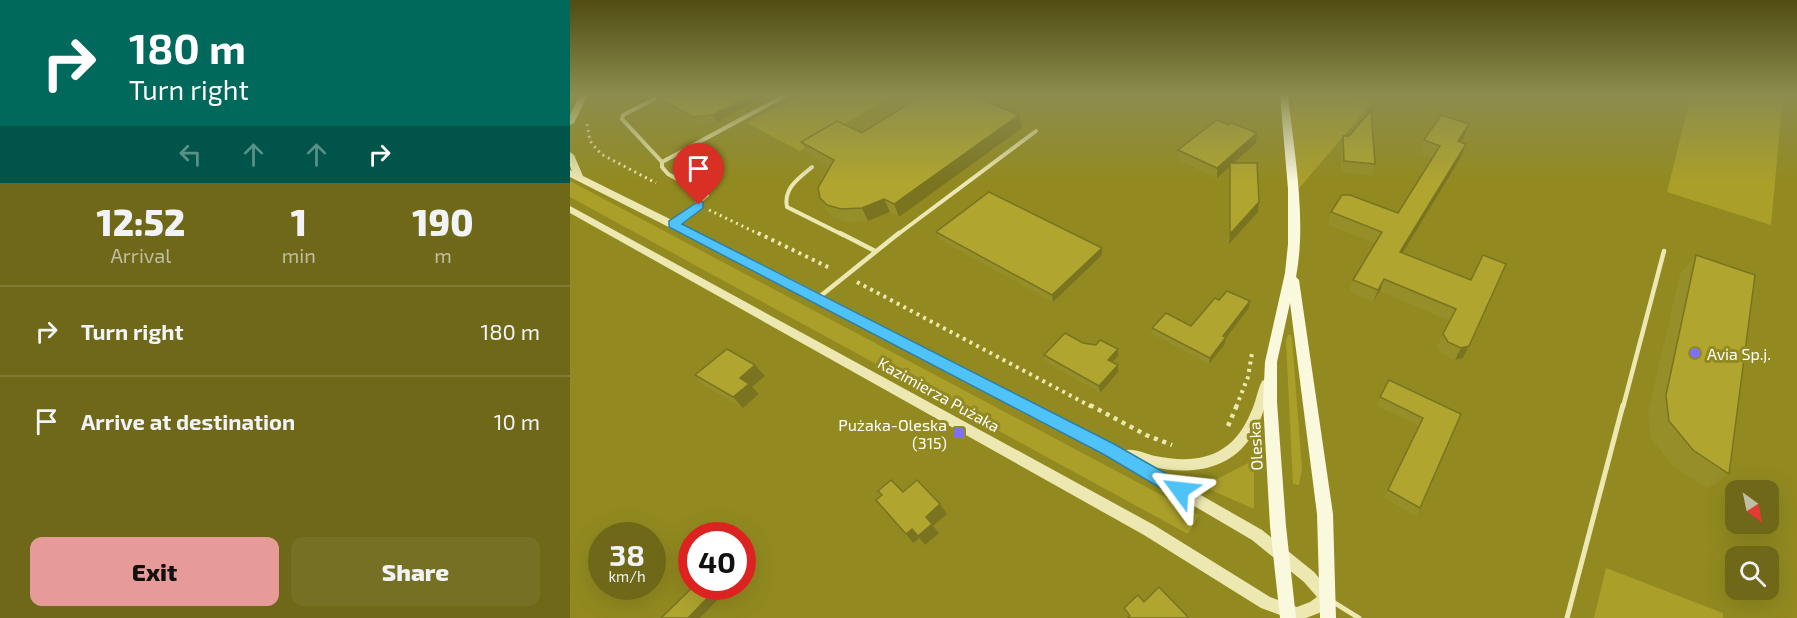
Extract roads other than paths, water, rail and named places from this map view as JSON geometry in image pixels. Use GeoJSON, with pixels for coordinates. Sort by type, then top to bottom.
{"type":"FeatureCollection","features":[{"type":"Feature","properties":{"kind":"main road","name":"Oleska"},"geometry":{"type":"LineString","coordinates":[[1287,124],[1293,189],[1294,244],[1292,273],[1272,362],[1270,402],[1280,553],[1289,615]]}},
{"type":"Feature","properties":{"kind":"main road","name":"Oleska"},"geometry":{"type":"LineString","coordinates":[[1292,273],[1325,514],[1328,618]]}},
{"type":"Feature","properties":{"kind":"street"},"geometry":{"type":"LineString","coordinates":[[570,155],[575,175]]}},
{"type":"Feature","properties":{"kind":"street","name":"Kazimierza Pużaka"},"geometry":{"type":"LineString","coordinates":[[575,175],[1108,449],[1257,535],[1309,577],[1328,598]]}},
{"type":"Feature","properties":{"kind":"street","name":"Kazimierza Pużaka"},"geometry":{"type":"LineString","coordinates":[[570,209],[1041,469],[1149,530],[1289,615]]}},
{"type":"Feature","properties":{"kind":"street"},"geometry":{"type":"LineString","coordinates":[[1108,449],[1154,463],[1180,467],[1205,465],[1224,457],[1238,447],[1259,412],[1272,362]]}},
{"type":"Feature","properties":{"kind":"street"},"geometry":{"type":"LineString","coordinates":[[1289,615],[1314,608],[1328,598]]}},
{"type":"Feature","properties":{"kind":"lane"},"geometry":{"type":"LineString","coordinates":[[627,124],[662,162],[662,167],[668,174],[707,195],[699,205],[673,224]]}},
{"type":"Feature","properties":{"kind":"lane"},"geometry":{"type":"LineString","coordinates":[[662,162],[733,124]]}},
{"type":"Feature","properties":{"kind":"lane"},"geometry":{"type":"LineString","coordinates":[[818,298],[875,251],[1036,131]]}},
{"type":"Feature","properties":{"kind":"lane"},"geometry":{"type":"LineString","coordinates":[[812,166],[789,189],[785,196],[787,207],[875,251]]}},
{"type":"Feature","properties":{"kind":"lane"},"geometry":{"type":"LineString","coordinates":[[1567,618],[1664,251]]}},
{"type":"Feature","properties":{"kind":"lane"},"geometry":{"type":"LineString","coordinates":[[1328,598],[1359,618]]}},
{"type":"Feature","properties":{"kind":"place","name":"Avia Sp.j."},"geometry":{"type":"Point","coordinates":[1695,353]}},
{"type":"Feature","properties":{"kind":"place","name":"Pużaka-Oleska (315)"},"geometry":{"type":"Point","coordinates":[959,433]}}]}
